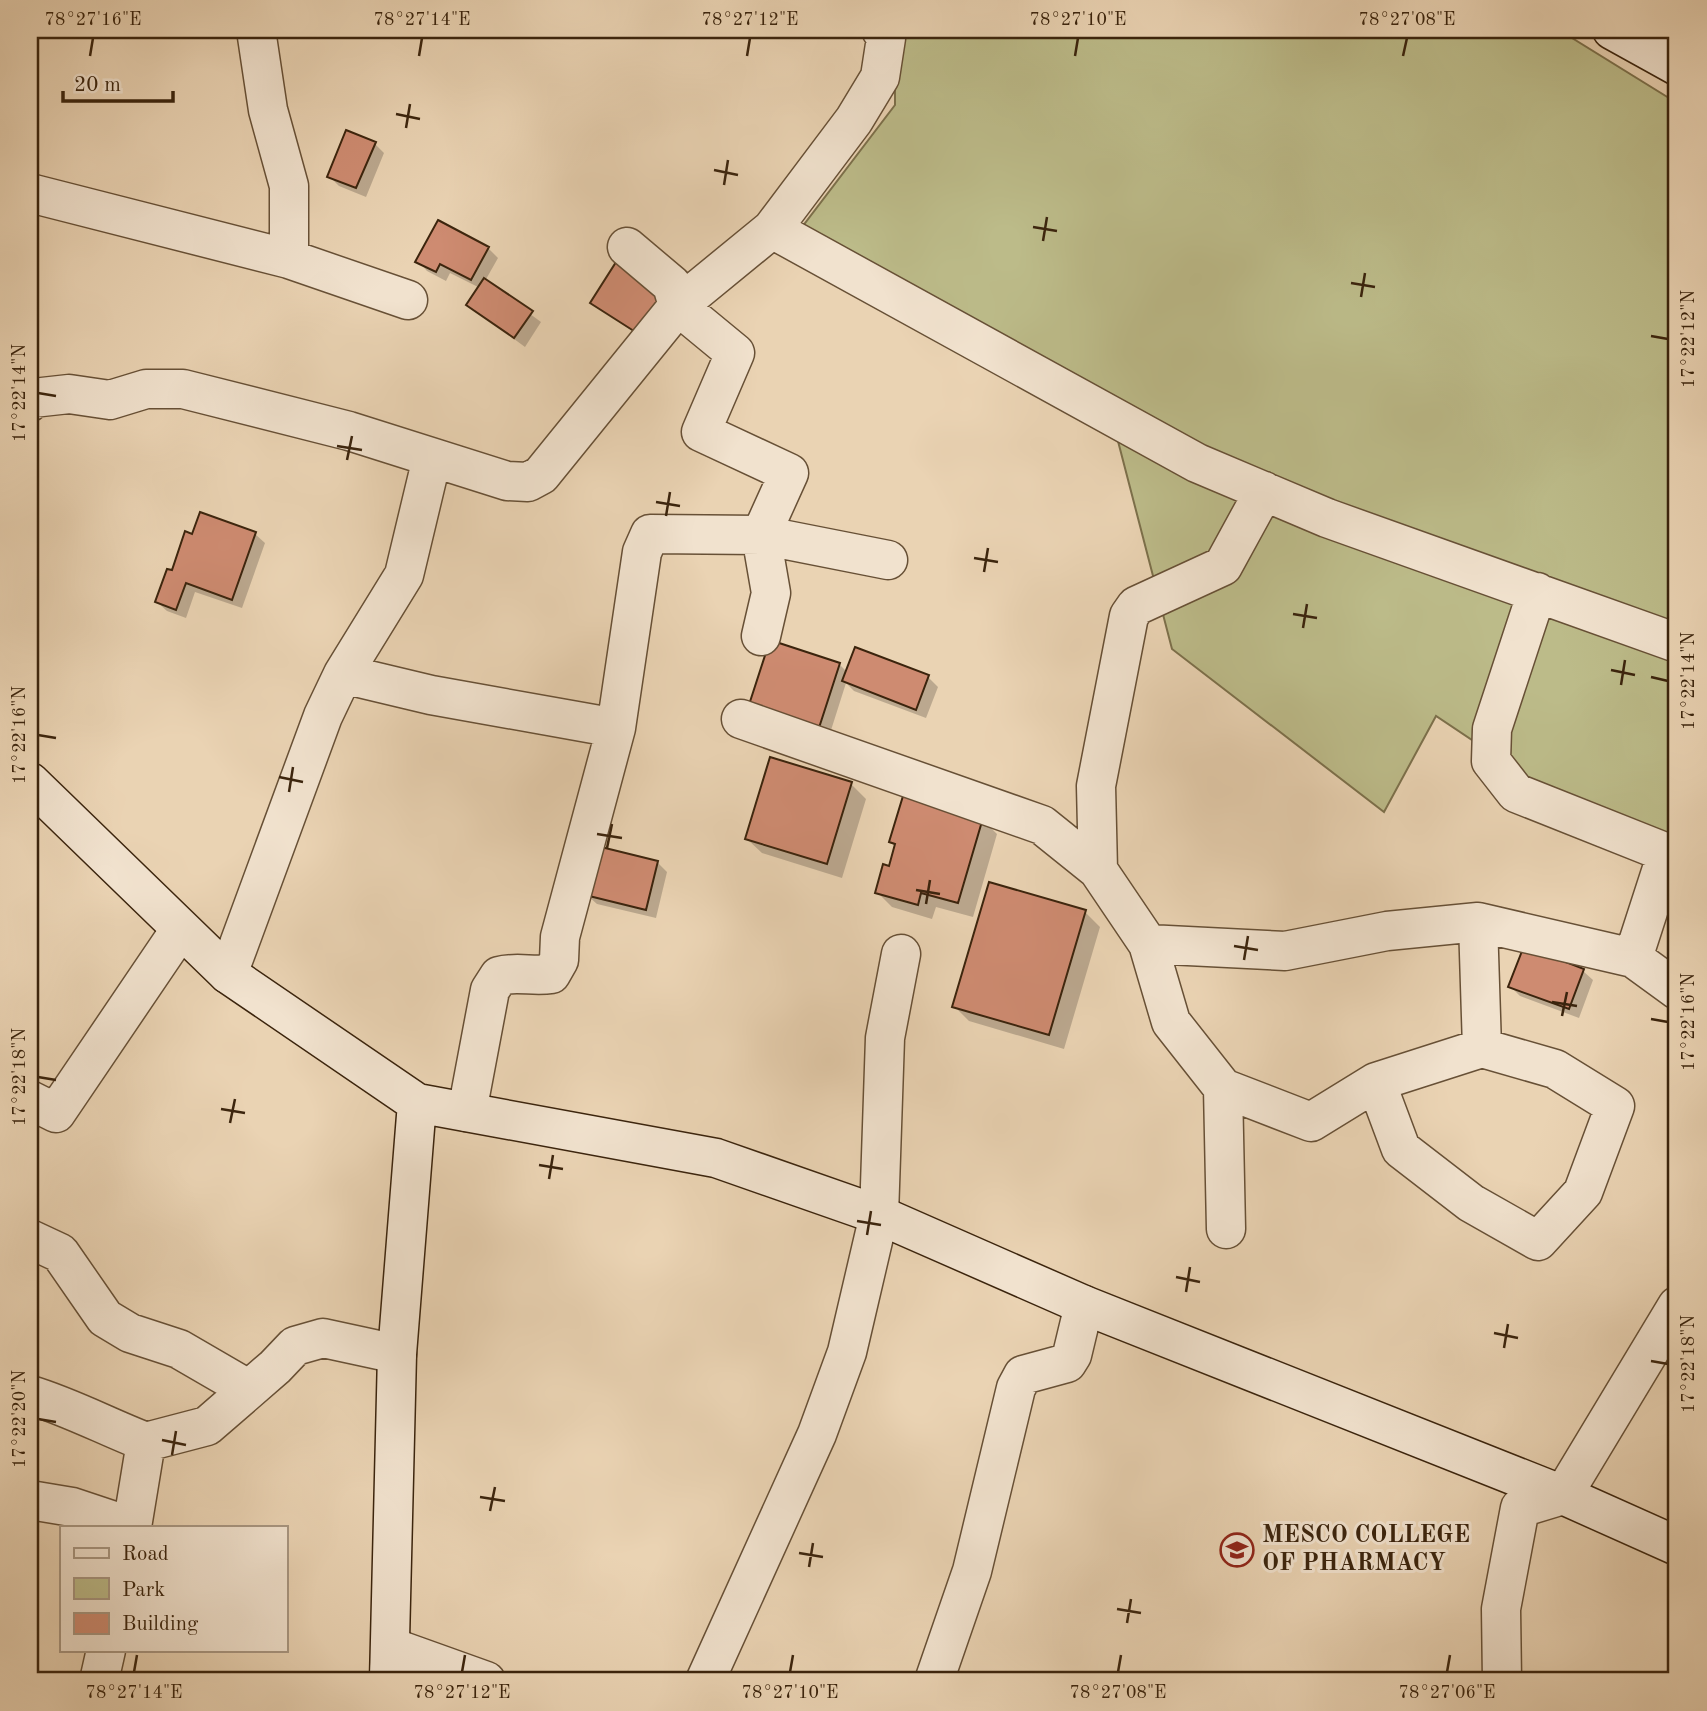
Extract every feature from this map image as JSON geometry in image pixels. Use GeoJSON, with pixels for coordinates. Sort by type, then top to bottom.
{"type":"FeatureCollection","features":[{"type":"Feature","properties":{"kind":"street"},"geometry":{"type":"LineString","coordinates":[[256,30],[268,110],[289,186],[289,259]]}},
{"type":"Feature","properties":{"kind":"street"},"geometry":{"type":"LineString","coordinates":[[30,402],[33,398],[69,394],[110,401],[146,389],[183,389],[349,432],[507,481],[528,482],[541,475],[678,306],[772,229],[854,120],[880,77],[886,38],[881,30]]}},
{"type":"Feature","properties":{"kind":"street"},"geometry":{"type":"LineString","coordinates":[[1612,30],[1676,63]]}},
{"type":"Feature","properties":{"kind":"street"},"geometry":{"type":"LineString","coordinates":[[30,193],[289,259],[408,300]]}},
{"type":"Feature","properties":{"kind":"street"},"geometry":{"type":"LineString","coordinates":[[772,229],[1196,463],[1327,519],[1677,643]]}},
{"type":"Feature","properties":{"kind":"street"},"geometry":{"type":"LineString","coordinates":[[626,247],[672,285],[678,306],[735,352],[701,432],[789,473],[761,535],[771,593],[761,636]]}},
{"type":"Feature","properties":{"kind":"street"},"geometry":{"type":"LineString","coordinates":[[228,975],[323,716],[343,674],[404,575],[432,458]]}},
{"type":"Feature","properties":{"kind":"street"},"geometry":{"type":"LineString","coordinates":[[1098,870],[1096,786],[1129,616],[1136,606],[1223,566],[1264,491]]}},
{"type":"Feature","properties":{"kind":"street"},"geometry":{"type":"LineString","coordinates":[[467,1112],[490,990],[499,976],[513,972],[538,976],[551,974],[559,960],[561,937],[616,728],[642,552],[650,534],[761,535],[888,560]]}},
{"type":"Feature","properties":{"kind":"street"},"geometry":{"type":"LineString","coordinates":[[1537,592],[1492,729],[1491,761],[1517,793],[1672,855],[1633,958]]}},
{"type":"Feature","properties":{"kind":"street"},"geometry":{"type":"LineString","coordinates":[[343,674],[430,695],[616,728]]}},
{"type":"Feature","properties":{"kind":"street"},"geometry":{"type":"LineString","coordinates":[[741,719],[1042,825],[1098,870],[1148,944],[1171,1022],[1223,1088],[1311,1122],[1376,1082],[1482,1048],[1555,1069],[1615,1106],[1583,1192],[1538,1241],[1471,1203],[1401,1149],[1376,1082]]}},
{"type":"Feature","properties":{"kind":"street"},"geometry":{"type":"LineString","coordinates":[[30,782],[228,975],[417,1103],[716,1158],[880,1215],[1084,1305],[1563,1495],[1677,1546]]}},
{"type":"Feature","properties":{"kind":"street"},"geometry":{"type":"LineString","coordinates":[[1148,944],[1285,951],[1387,931],[1478,922],[1633,958],[1677,990]]}},
{"type":"Feature","properties":{"kind":"street"},"geometry":{"type":"LineString","coordinates":[[1478,922],[1482,1048]]}},
{"type":"Feature","properties":{"kind":"street"},"geometry":{"type":"LineString","coordinates":[[30,1100],[56,1113],[180,930]]}},
{"type":"Feature","properties":{"kind":"street"},"geometry":{"type":"LineString","coordinates":[[705,1681],[817,1434],[847,1352],[880,1215],[885,1038],[901,954]]}},
{"type":"Feature","properties":{"kind":"street"},"geometry":{"type":"LineString","coordinates":[[1223,1088],[1226,1228]]}},
{"type":"Feature","properties":{"kind":"street"},"geometry":{"type":"LineString","coordinates":[[389,1681],[397,1354],[417,1103]]}},
{"type":"Feature","properties":{"kind":"street"},"geometry":{"type":"LineString","coordinates":[[30,1239],[61,1253],[105,1318],[130,1333],[179,1349],[248,1389]]}},
{"type":"Feature","properties":{"kind":"street"},"geometry":{"type":"LineString","coordinates":[[934,1681],[972,1571],[1016,1388],[1023,1376],[1067,1363],[1072,1355],[1084,1305]]}},
{"type":"Feature","properties":{"kind":"street"},"geometry":{"type":"LineString","coordinates":[[1502,1681],[1502,1609],[1520,1508],[1563,1495],[1677,1306]]}},
{"type":"Feature","properties":{"kind":"street"},"geometry":{"type":"LineString","coordinates":[[30,1395],[68,1406],[90,1420],[146,1443],[207,1426],[295,1346],[323,1338],[397,1354]]}},
{"type":"Feature","properties":{"kind":"street"},"geometry":{"type":"LineString","coordinates":[[132,1526],[146,1443]]}},
{"type":"Feature","properties":{"kind":"street"},"geometry":{"type":"LineString","coordinates":[[30,1500],[72,1507],[129,1526]]}},
{"type":"Feature","properties":{"kind":"street"},"geometry":{"type":"LineString","coordinates":[[389,1681],[391,1647],[486,1681]]}},
{"type":"Feature","properties":{"kind":"street"},"geometry":{"type":"LineString","coordinates":[[99,1681],[106,1652]]}},
{"type":"Feature","properties":{"kind":"green space"},"geometry":{"type":"Polygon","coordinates":[[[895,30],[1559,30],[1677,103],[1677,877],[1436,716],[1384,812],[1172,649],[1106,395],[793,239],[895,105],[895,30]]]}},
{"type":"Feature","properties":{"kind":"building"},"geometry":{"type":"Polygon","coordinates":[[[346,130],[376,142],[356,188],[327,177],[346,130]]]}},
{"type":"Feature","properties":{"kind":"building"},"geometry":{"type":"Polygon","coordinates":[[[438,220],[489,247],[471,280],[440,264],[436,272],[415,262],[438,220]]]}},
{"type":"Feature","properties":{"kind":"building"},"geometry":{"type":"Polygon","coordinates":[[[618,259],[666,290],[637,333],[590,303],[618,259]]]}},
{"type":"Feature","properties":{"kind":"building"},"geometry":{"type":"Polygon","coordinates":[[[484,278],[533,311],[514,338],[466,305],[484,278]]]}},
{"type":"Feature","properties":{"kind":"building"},"geometry":{"type":"Polygon","coordinates":[[[200,512],[256,532],[232,600],[186,583],[176,610],[155,602],[167,569],[172,570],[185,531],[192,534],[200,512]]]}},
{"type":"Feature","properties":{"kind":"building"},"geometry":{"type":"Polygon","coordinates":[[[770,640],[840,663],[816,737],[746,714],[770,640]]]}},
{"type":"Feature","properties":{"kind":"building"},"geometry":{"type":"Polygon","coordinates":[[[855,647],[929,675],[916,710],[842,681],[855,647]]]}},
{"type":"Feature","properties":{"kind":"building"},"geometry":{"type":"Polygon","coordinates":[[[770,757],[852,782],[827,864],[745,839],[770,757]]]}},
{"type":"Feature","properties":{"kind":"building"},"geometry":{"type":"Polygon","coordinates":[[[903,796],[983,818],[958,903],[921,893],[918,905],[875,893],[883,864],[889,866],[895,844],[889,842],[903,796]]]}},
{"type":"Feature","properties":{"kind":"building"},"geometry":{"type":"Polygon","coordinates":[[[597,846],[658,861],[646,910],[585,895],[597,846]]]}},
{"type":"Feature","properties":{"kind":"building"},"geometry":{"type":"Polygon","coordinates":[[[989,882],[1086,910],[1049,1035],[952,1007],[989,882]]]}},
{"type":"Feature","properties":{"kind":"building"},"geometry":{"type":"Polygon","coordinates":[[[1524,946],[1584,969],[1569,1009],[1508,987],[1524,946]]]}},
{"type":"Feature","properties":{"kind":"place","name":"MESCO COLLEGE OF PHARMACY"},"geometry":{"type":"Point","coordinates":[1237,1550]}}]}
